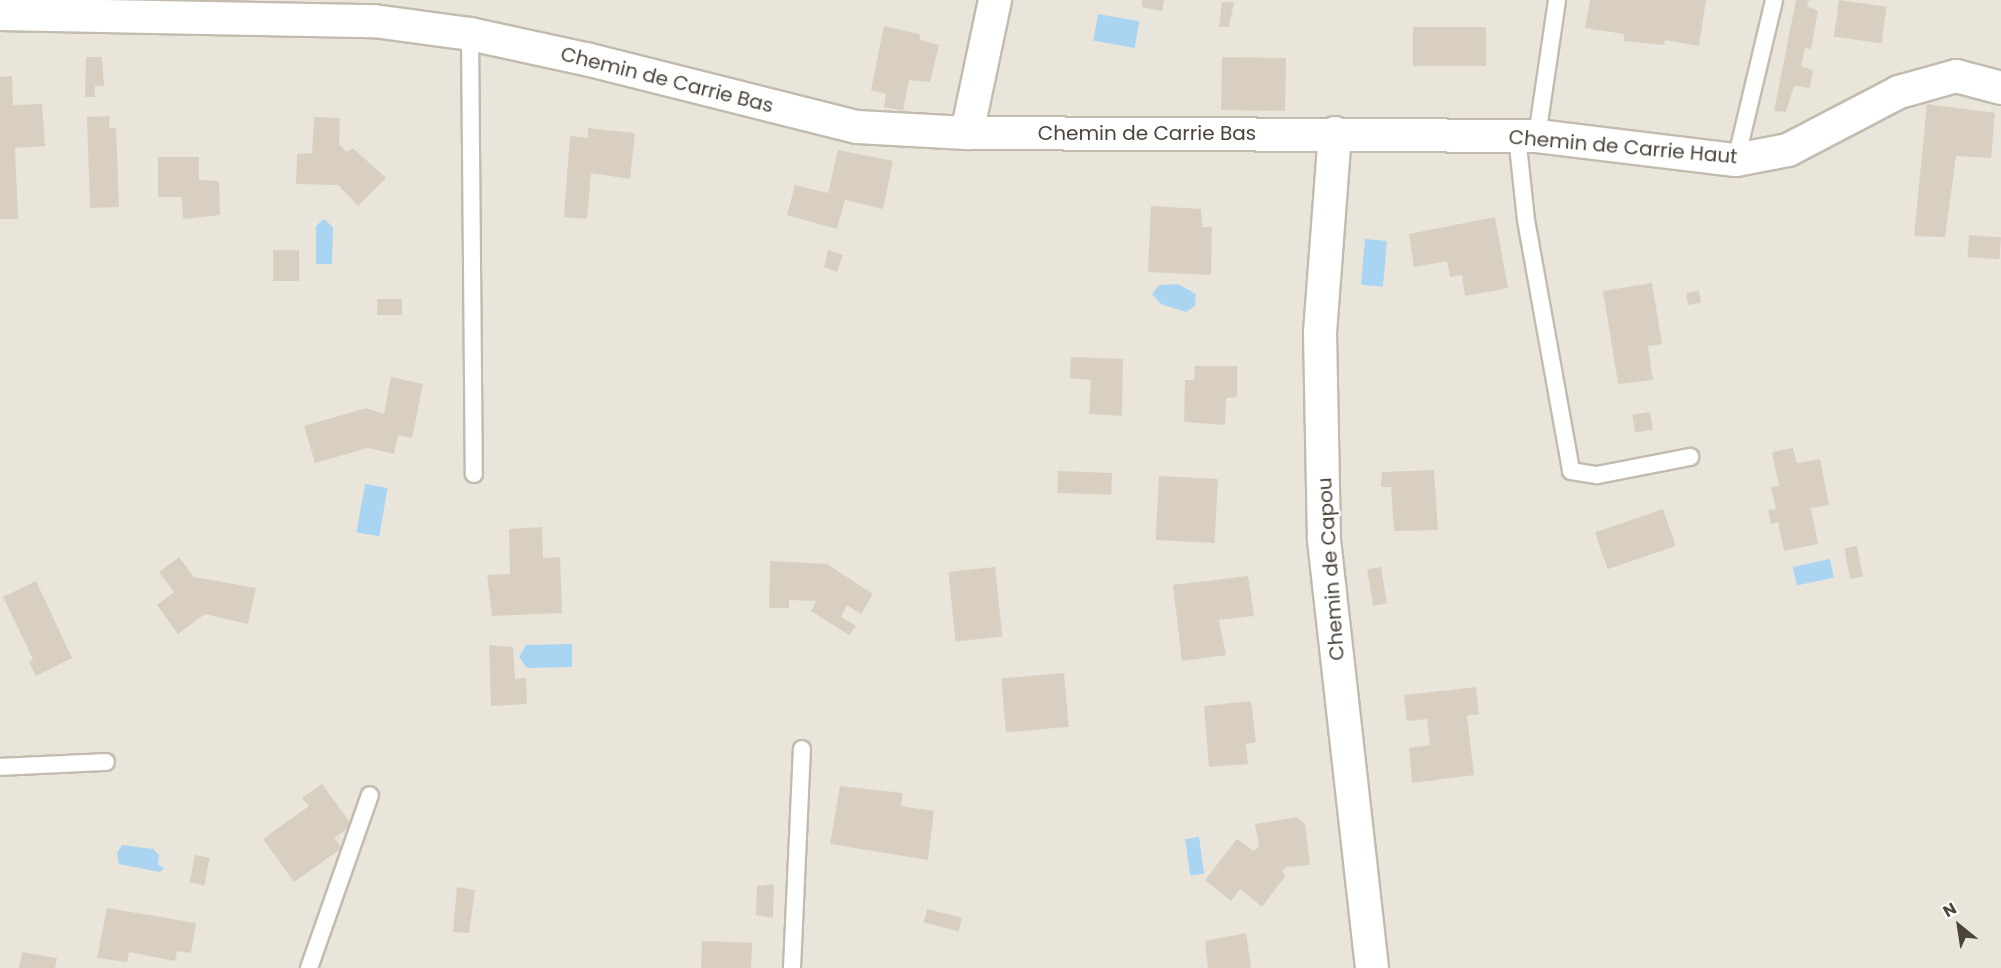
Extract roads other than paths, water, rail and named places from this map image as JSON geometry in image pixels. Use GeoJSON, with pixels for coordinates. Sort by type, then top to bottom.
{"type":"FeatureCollection","features":[{"type":"Feature","properties":{"kind":"street"},"geometry":{"type":"LineString","coordinates":[[967,133],[995,0]]}},
{"type":"Feature","properties":{"kind":"street","name":"Chemin de Carrie Bas"},"geometry":{"type":"LineString","coordinates":[[17,10],[374,21],[470,34],[857,127],[967,133],[1335,133]]}},
{"type":"Feature","properties":{"kind":"street","name":"Chemin de Carrie Haut"},"geometry":{"type":"LineString","coordinates":[[1335,133],[1527,136],[1736,160],[1788,150],[1899,92],[1956,76],[2001,88]]}},
{"type":"Feature","properties":{"kind":"street","name":"Chemin de Capou"},"geometry":{"type":"LineString","coordinates":[[1335,133],[1320,332],[1324,540],[1371,968]]}},
{"type":"Feature","properties":{"kind":"lane"},"geometry":{"type":"LineString","coordinates":[[1557,0],[1527,136],[1526,220],[1571,471],[1597,475],[1690,457]]}},
{"type":"Feature","properties":{"kind":"lane"},"geometry":{"type":"LineString","coordinates":[[1736,160],[1774,0]]}},
{"type":"Feature","properties":{"kind":"lane"},"geometry":{"type":"LineString","coordinates":[[470,34],[474,474]]}},
{"type":"Feature","properties":{"kind":"lane"},"geometry":{"type":"LineString","coordinates":[[792,968],[802,749]]}},
{"type":"Feature","properties":{"kind":"lane"},"geometry":{"type":"LineString","coordinates":[[0,767],[106,762]]}},
{"type":"Feature","properties":{"kind":"lane"},"geometry":{"type":"LineString","coordinates":[[309,968],[370,795]]}},
{"type":"Feature","properties":{"kind":"water"},"geometry":{"type":"Polygon","coordinates":[[[1098,14],[1139,21],[1135,48],[1093,41],[1098,14]]]}},
{"type":"Feature","properties":{"kind":"water"},"geometry":{"type":"Polygon","coordinates":[[[324,219],[333,227],[332,264],[316,264],[316,226],[324,219]]]}},
{"type":"Feature","properties":{"kind":"water"},"geometry":{"type":"Polygon","coordinates":[[[1365,239],[1387,241],[1383,287],[1361,285],[1365,239]]]}},
{"type":"Feature","properties":{"kind":"water"},"geometry":{"type":"Polygon","coordinates":[[[1178,284],[1196,294],[1195,306],[1186,312],[1161,304],[1152,294],[1159,285],[1178,284]]]}},
{"type":"Feature","properties":{"kind":"water"},"geometry":{"type":"Polygon","coordinates":[[[365,484],[388,488],[379,536],[356,532],[365,484]]]}},
{"type":"Feature","properties":{"kind":"water"},"geometry":{"type":"Polygon","coordinates":[[[1830,559],[1834,578],[1797,585],[1793,567],[1830,559]]]}},
{"type":"Feature","properties":{"kind":"water"},"geometry":{"type":"Polygon","coordinates":[[[572,644],[572,667],[527,668],[519,657],[526,645],[572,644]]]}},
{"type":"Feature","properties":{"kind":"water"},"geometry":{"type":"Polygon","coordinates":[[[1199,837],[1204,874],[1190,876],[1185,839],[1199,837]]]}},
{"type":"Feature","properties":{"kind":"water"},"geometry":{"type":"Polygon","coordinates":[[[122,845],[153,849],[159,855],[158,865],[164,868],[160,872],[119,864],[117,853],[122,845]]]}}]}
